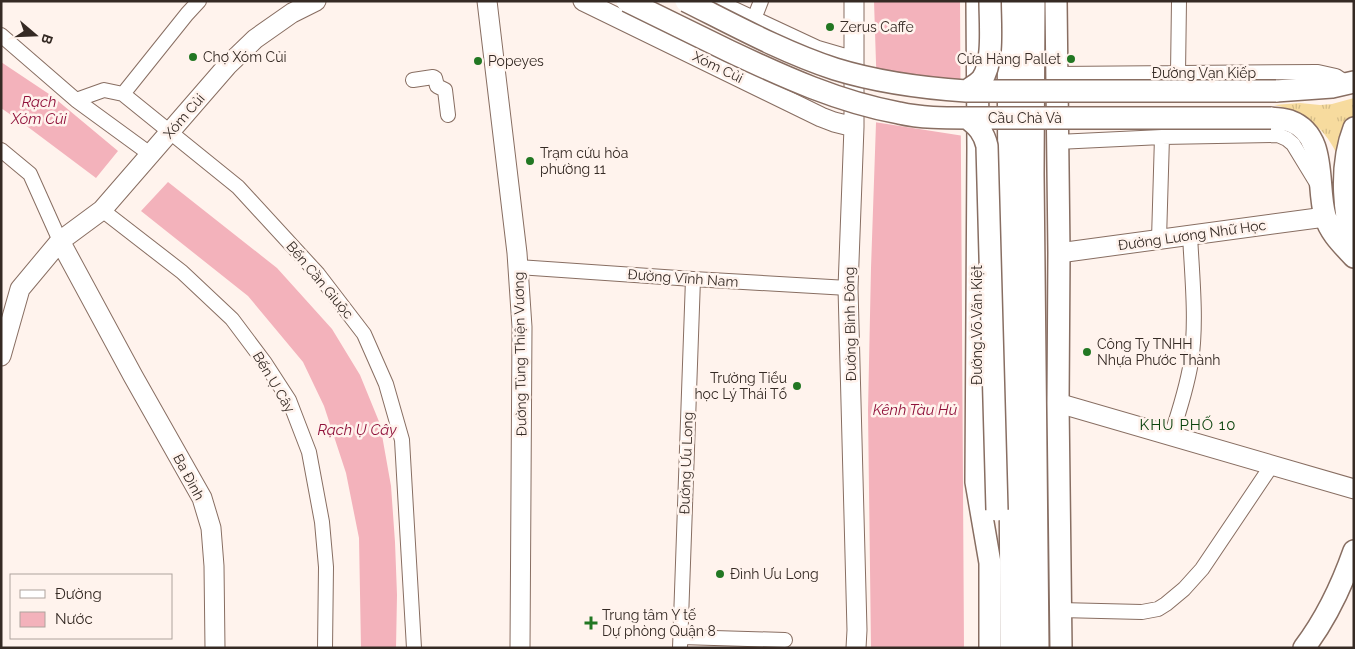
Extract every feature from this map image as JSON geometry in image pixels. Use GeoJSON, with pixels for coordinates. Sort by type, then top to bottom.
{"type":"FeatureCollection","features":[{"type":"Feature","properties":{"kind":"highway"},"geometry":{"type":"LineString","coordinates":[[1010,1],[1013,648]]}},
{"type":"Feature","properties":{"kind":"highway"},"geometry":{"type":"LineString","coordinates":[[1032,1],[1031,174],[1036,648]]}},
{"type":"Feature","properties":{"kind":"main road","name":"Cầu Chà Và"},"geometry":{"type":"LineString","coordinates":[[627,1],[775,73],[842,99],[901,114],[939,118],[1271,118],[1288,121],[1306,132],[1313,142],[1317,153],[1325,216],[1334,236],[1354,257]]}},
{"type":"Feature","properties":{"kind":"main road","name":"Cầu Chà Và"},"geometry":{"type":"LineString","coordinates":[[686,1],[785,49],[835,69],[917,87],[966,91],[1276,91],[1332,87],[1351,83]]}},
{"type":"Feature","properties":{"kind":"main road","name":"Đường Võ Văn Kiệt"},"geometry":{"type":"LineString","coordinates":[[977,1],[976,482],[990,563],[990,648]]}},
{"type":"Feature","properties":{"kind":"main road"},"geometry":{"type":"LineString","coordinates":[[966,91],[982,79],[988,66],[990,56],[990,1]]}},
{"type":"Feature","properties":{"kind":"main road"},"geometry":{"type":"LineString","coordinates":[[1056,1],[1061,648]]}},
{"type":"Feature","properties":{"kind":"main road"},"geometry":{"type":"LineString","coordinates":[[967,118],[982,131],[988,146],[997,510],[990,563]]}},
{"type":"Feature","properties":{"kind":"main road"},"geometry":{"type":"LineString","coordinates":[[1354,128],[1348,148],[1345,181],[1346,215],[1354,257]]}},
{"type":"Feature","properties":{"kind":"main road"},"geometry":{"type":"LineString","coordinates":[[1304,648],[1321,623],[1334,598],[1354,551]]}},
{"type":"Feature","properties":{"kind":"street"},"geometry":{"type":"LineString","coordinates":[[76,100],[104,90],[123,94],[199,1]]}},
{"type":"Feature","properties":{"kind":"street","name":"Xóm Củi"},"geometry":{"type":"LineString","coordinates":[[1,356],[20,289],[60,241],[102,210],[227,66],[255,40],[292,13],[316,1]]}},
{"type":"Feature","properties":{"kind":"street","name":"Đường Tùng Thiện Vương"},"geometry":{"type":"LineString","coordinates":[[487,1],[518,267],[522,342],[520,648]]}},
{"type":"Feature","properties":{"kind":"street"},"geometry":{"type":"LineString","coordinates":[[489,20],[500,1]]}},
{"type":"Feature","properties":{"kind":"street","name":"Xóm Củi"},"geometry":{"type":"LineString","coordinates":[[583,1],[821,117],[854,126]]}},
{"type":"Feature","properties":{"kind":"street"},"geometry":{"type":"LineString","coordinates":[[717,1],[818,48],[853,56]]}},
{"type":"Feature","properties":{"kind":"street"},"geometry":{"type":"LineString","coordinates":[[754,19],[761,1]]}},
{"type":"Feature","properties":{"kind":"street","name":"Đường Bình Đông"},"geometry":{"type":"LineString","coordinates":[[854,1],[854,126],[848,288],[856,648]]}},
{"type":"Feature","properties":{"kind":"street"},"geometry":{"type":"LineString","coordinates":[[1178,73],[1179,1]]}},
{"type":"Feature","properties":{"kind":"street"},"geometry":{"type":"LineString","coordinates":[[5,38],[146,158]]}},
{"type":"Feature","properties":{"kind":"street","name":"Đường Vạn Kiếp"},"geometry":{"type":"LineString","coordinates":[[1057,74],[1318,72],[1336,76],[1351,83]]}},
{"type":"Feature","properties":{"kind":"street"},"geometry":{"type":"LineString","coordinates":[[413,80],[435,78],[437,86],[445,90],[448,114]]}},
{"type":"Feature","properties":{"kind":"street","name":"Bến Cần Giuộc"},"geometry":{"type":"LineString","coordinates":[[123,94],[238,187],[318,274],[364,334],[386,384],[402,440],[414,648]]}},
{"type":"Feature","properties":{"kind":"street"},"geometry":{"type":"LineString","coordinates":[[1057,142],[1162,137],[1278,135],[1293,144],[1321,189]]}},
{"type":"Feature","properties":{"kind":"street"},"geometry":{"type":"LineString","coordinates":[[1159,239],[1162,137]]}},
{"type":"Feature","properties":{"kind":"street"},"geometry":{"type":"LineString","coordinates":[[1,150],[30,174],[60,241]]}},
{"type":"Feature","properties":{"kind":"street","name":"Bến Ụ Cây"},"geometry":{"type":"LineString","coordinates":[[102,210],[182,272],[232,319],[265,363],[289,400],[308,452],[322,522],[326,567],[324,648]]}},
{"type":"Feature","properties":{"kind":"street","name":"Đường Lương Nhữ Học"},"geometry":{"type":"LineString","coordinates":[[1059,253],[1325,216]]}},
{"type":"Feature","properties":{"kind":"street"},"geometry":{"type":"LineString","coordinates":[[1172,436],[1191,360],[1193,323],[1190,235]]}},
{"type":"Feature","properties":{"kind":"street","name":"Ba Đình"},"geometry":{"type":"LineString","coordinates":[[60,241],[202,498],[211,528],[214,566],[215,648]]}},
{"type":"Feature","properties":{"kind":"street","name":"Đường Vĩnh Nam"},"geometry":{"type":"LineString","coordinates":[[518,267],[848,288]]}},
{"type":"Feature","properties":{"kind":"street","name":"Đường Ưu Long"},"geometry":{"type":"LineString","coordinates":[[680,642],[693,279]]}},
{"type":"Feature","properties":{"kind":"street"},"geometry":{"type":"LineString","coordinates":[[1058,403],[1354,489]]}},
{"type":"Feature","properties":{"kind":"street"},"geometry":{"type":"LineString","coordinates":[[1060,610],[1142,612],[1158,609],[1166,604],[1184,589],[1202,569],[1272,465]]}},
{"type":"Feature","properties":{"kind":"street"},"geometry":{"type":"LineString","coordinates":[[680,642],[785,640]]}},
{"type":"Feature","properties":{"kind":"green space"},"geometry":{"type":"Polygon","coordinates":[[[1354,98],[1354,114],[1348,127],[1339,159],[1328,139],[1313,123],[1295,112],[1274,105],[1300,103],[1332,104],[1354,98]]]}},
{"type":"Feature","properties":{"kind":"water","name":"Kênh Tàu Hủ"},"geometry":{"type":"Polygon","coordinates":[[[874,1],[960,1],[964,648],[871,648],[868,410],[877,94],[874,1]]]}},
{"type":"Feature","properties":{"kind":"water","name":"Rạch Xóm Củi"},"geometry":{"type":"Polygon","coordinates":[[[1,62],[52,96],[118,151],[96,178],[1,108],[1,62]]]}},
{"type":"Feature","properties":{"kind":"water","name":"Rạch Ụ Cây"},"geometry":{"type":"Polygon","coordinates":[[[168,182],[277,268],[332,329],[360,375],[380,424],[391,486],[397,595],[396,648],[361,648],[359,538],[346,473],[324,406],[303,362],[248,296],[141,211],[168,182]]]}},
{"type":"Feature","properties":{"kind":"pier"},"geometry":{"type":"Polygon","coordinates":[[[873,68],[963,82],[964,136],[874,122],[873,68]]]}},
{"type":"Feature","properties":{"kind":"place","name":"Zerus Caffe"},"geometry":{"type":"Point","coordinates":[830,27]}},
{"type":"Feature","properties":{"kind":"place","name":"Chợ Xóm Củi"},"geometry":{"type":"Point","coordinates":[193,57]}},
{"type":"Feature","properties":{"kind":"place","name":"Cửa Hàng Pallet"},"geometry":{"type":"Point","coordinates":[1071,59]}},
{"type":"Feature","properties":{"kind":"place","name":"Popeyes"},"geometry":{"type":"Point","coordinates":[478,61]}},
{"type":"Feature","properties":{"kind":"place","name":"Trạm cứu hỏa phường 11"},"geometry":{"type":"Point","coordinates":[530,161]}},
{"type":"Feature","properties":{"kind":"place","name":"Công Ty TNHH Nhựa Phước Thành"},"geometry":{"type":"Point","coordinates":[1087,352]}},
{"type":"Feature","properties":{"kind":"place","name":"Trường Tiểu học Lý Thái Tổ"},"geometry":{"type":"Point","coordinates":[797,386]}},
{"type":"Feature","properties":{"kind":"place","name":"Đình Ưu Long"},"geometry":{"type":"Point","coordinates":[720,574]}},
{"type":"Feature","properties":{"kind":"place","name":"Trung tâm Y tế Dự phòng Quận 8"},"geometry":{"type":"Point","coordinates":[591,623]}},
{"type":"Feature","properties":{"kind":"district","name":"KHU PHỐ 10"},"geometry":{"type":"Point","coordinates":[1188,425]}}]}
